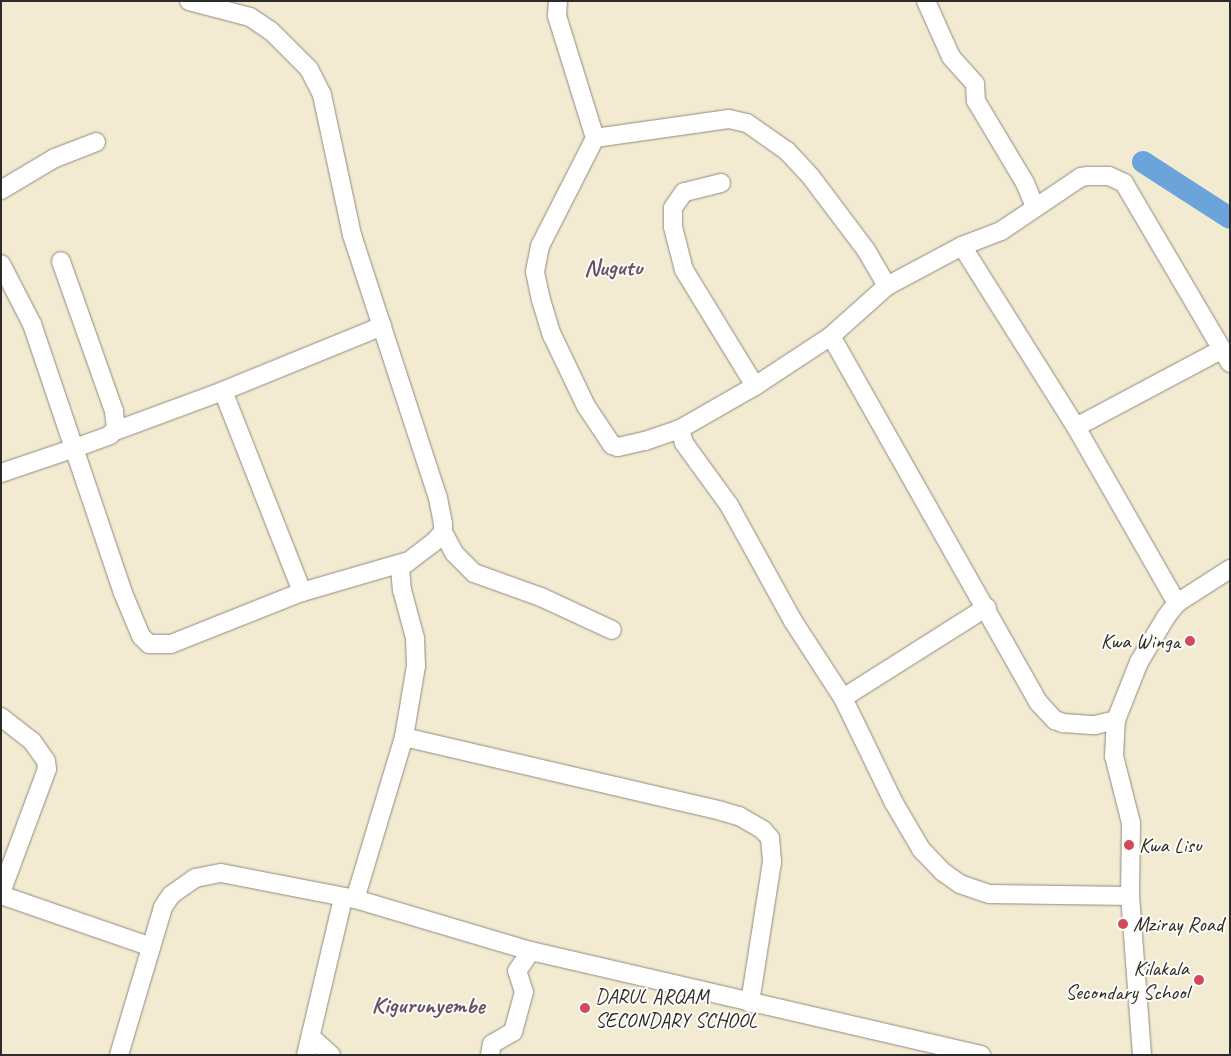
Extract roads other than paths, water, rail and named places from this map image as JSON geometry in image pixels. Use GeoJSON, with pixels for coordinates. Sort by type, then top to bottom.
{"type":"FeatureCollection","features":[{"type":"Feature","properties":{"kind":"street"},"geometry":{"type":"LineString","coordinates":[[189,1],[250,17],[292,48],[309,69],[322,95],[352,235],[438,498],[443,532],[454,553],[474,573],[541,596],[612,630]]}},
{"type":"Feature","properties":{"kind":"street"},"geometry":{"type":"LineString","coordinates":[[558,1],[557,16],[596,138],[540,246],[535,272],[552,336],[586,406],[612,445],[618,447],[646,441],[680,429],[755,386],[831,336],[887,286],[962,246],[1001,231],[1081,177],[1105,176],[1120,180],[1225,356],[1076,426]]}},
{"type":"Feature","properties":{"kind":"street"},"geometry":{"type":"LineString","coordinates":[[926,1],[951,57],[975,84],[976,101],[1025,183],[1035,207]]}},
{"type":"Feature","properties":{"kind":"street"},"geometry":{"type":"LineString","coordinates":[[596,138],[729,119],[747,123],[787,151],[811,176],[866,250],[887,286]]}},
{"type":"Feature","properties":{"kind":"street"},"geometry":{"type":"LineString","coordinates":[[1,190],[55,158],[96,142]]}},
{"type":"Feature","properties":{"kind":"street"},"geometry":{"type":"LineString","coordinates":[[721,183],[684,192],[674,208],[673,226],[684,270],[755,386]]}},
{"type":"Feature","properties":{"kind":"street"},"geometry":{"type":"LineString","coordinates":[[962,246],[1076,426],[1177,603]]}},
{"type":"Feature","properties":{"kind":"street"},"geometry":{"type":"LineString","coordinates":[[61,261],[114,411],[115,431]]}},
{"type":"Feature","properties":{"kind":"street"},"geometry":{"type":"LineString","coordinates":[[1,264],[32,324],[123,593],[141,636],[149,644],[171,644],[302,592],[405,562],[443,532]]}},
{"type":"Feature","properties":{"kind":"street"},"geometry":{"type":"LineString","coordinates":[[1,473],[75,448],[223,391],[382,326]]}},
{"type":"Feature","properties":{"kind":"street"},"geometry":{"type":"LineString","coordinates":[[831,336],[1046,712],[1055,720],[1082,726],[1116,720]]}},
{"type":"Feature","properties":{"kind":"street"},"geometry":{"type":"LineString","coordinates":[[223,391],[302,592]]}},
{"type":"Feature","properties":{"kind":"street"},"geometry":{"type":"LineString","coordinates":[[680,429],[684,443],[728,505],[793,621],[843,698],[894,803],[921,849],[943,872],[960,884],[989,894],[1130,896]]}},
{"type":"Feature","properties":{"kind":"street"},"geometry":{"type":"LineString","coordinates":[[306,1055],[349,898],[404,737],[416,666],[415,638],[400,577],[405,562]]}},
{"type":"Feature","properties":{"kind":"street"},"geometry":{"type":"LineString","coordinates":[[1142,1055],[1130,896],[1131,823],[1114,756],[1116,720],[1138,662],[1177,603],[1230,569]]}},
{"type":"Feature","properties":{"kind":"street"},"geometry":{"type":"LineString","coordinates":[[843,698],[987,607]]}},
{"type":"Feature","properties":{"kind":"street"},"geometry":{"type":"LineString","coordinates":[[1,717],[32,741],[44,756],[47,769],[1,894],[151,947]]}},
{"type":"Feature","properties":{"kind":"street"},"geometry":{"type":"LineString","coordinates":[[404,737],[721,811],[739,816],[763,830],[770,838],[772,862],[750,1003]]}},
{"type":"Feature","properties":{"kind":"street"},"geometry":{"type":"LineString","coordinates":[[119,1055],[163,907],[171,895],[195,878],[221,873],[349,898],[531,951],[981,1055]]}},
{"type":"Feature","properties":{"kind":"street"},"geometry":{"type":"LineString","coordinates":[[490,1055],[492,1044],[513,1032],[524,992],[516,971],[531,951]]}},
{"type":"Feature","properties":{"kind":"street"},"geometry":{"type":"LineString","coordinates":[[311,1037],[332,1055]]}},
{"type":"Feature","properties":{"kind":"waterway"},"geometry":{"type":"LineString","coordinates":[[1143,162],[1230,218]]}},
{"type":"Feature","properties":{"kind":"place","name":"Kwa Winga"},"geometry":{"type":"Point","coordinates":[1190,641]}},
{"type":"Feature","properties":{"kind":"place","name":"Kwa Lisu"},"geometry":{"type":"Point","coordinates":[1129,845]}},
{"type":"Feature","properties":{"kind":"place","name":"Mziray Road"},"geometry":{"type":"Point","coordinates":[1123,924]}},
{"type":"Feature","properties":{"kind":"place","name":"Kilakala Secondary School"},"geometry":{"type":"Point","coordinates":[1199,980]}},
{"type":"Feature","properties":{"kind":"place","name":"DARUL ARQAM SECONDARY SCHOOL"},"geometry":{"type":"Point","coordinates":[585,1008]}},
{"type":"Feature","properties":{"kind":"district","name":"Nugutu"},"geometry":{"type":"Point","coordinates":[613,268]}},
{"type":"Feature","properties":{"kind":"district","name":"Kigurunyembe"},"geometry":{"type":"Point","coordinates":[428,1006]}}]}
